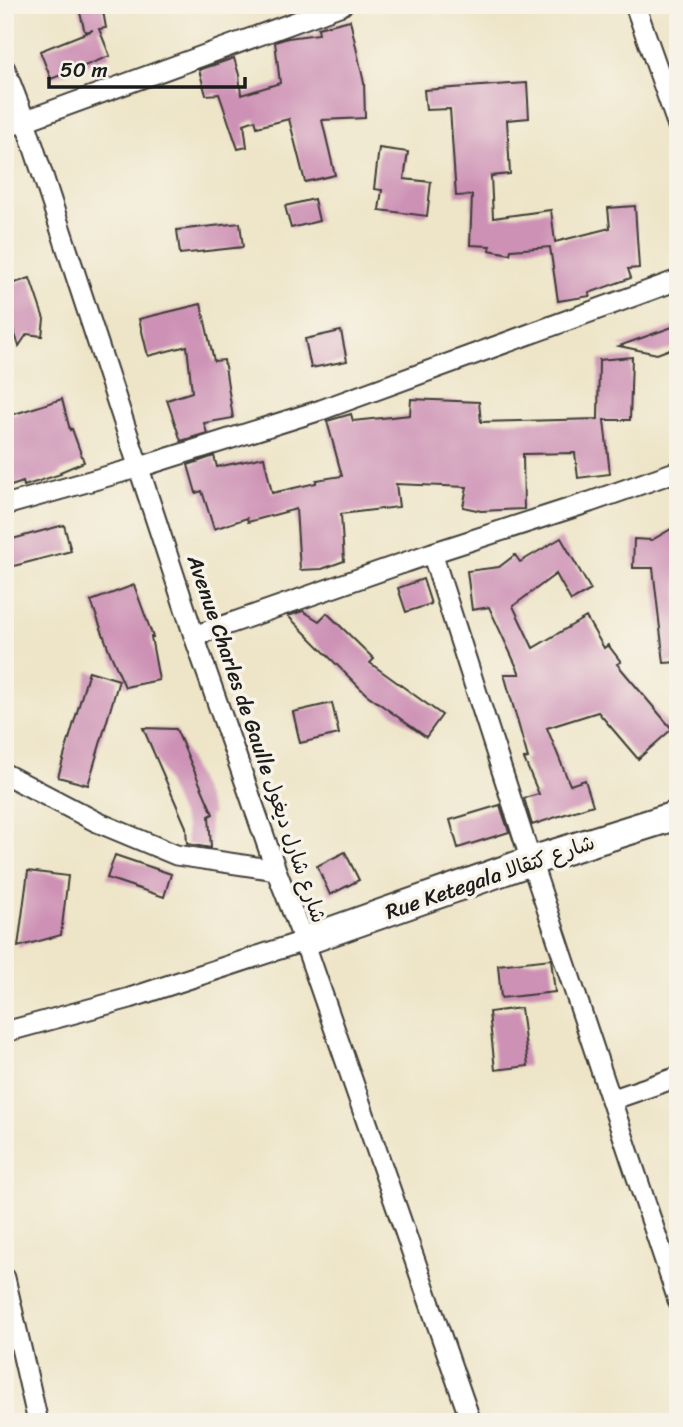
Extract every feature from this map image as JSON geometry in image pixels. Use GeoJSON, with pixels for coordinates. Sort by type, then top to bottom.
{"type":"FeatureCollection","features":[{"type":"Feature","properties":{"kind":"street"},"geometry":{"type":"LineString","coordinates":[[5,128],[342,5]]}},
{"type":"Feature","properties":{"kind":"street"},"geometry":{"type":"LineString","coordinates":[[635,5],[678,126]]}},
{"type":"Feature","properties":{"kind":"street","name":"Avenue Charles de Gaulle شارع شارل ديغول"},"geometry":{"type":"LineString","coordinates":[[5,69],[25,121],[194,636],[276,870],[304,941],[471,1422]]}},
{"type":"Feature","properties":{"kind":"street"},"geometry":{"type":"LineString","coordinates":[[5,505],[140,467],[321,410],[678,280]]}},
{"type":"Feature","properties":{"kind":"street"},"geometry":{"type":"LineString","coordinates":[[194,636],[678,471]]}},
{"type":"Feature","properties":{"kind":"street"},"geometry":{"type":"LineString","coordinates":[[432,553],[531,861],[678,1300]]}},
{"type":"Feature","properties":{"kind":"street"},"geometry":{"type":"LineString","coordinates":[[5,774],[97,822],[176,855],[276,870]]}},
{"type":"Feature","properties":{"kind":"street","name":"Rue Ketegala شارع كتقالا"},"geometry":{"type":"LineString","coordinates":[[304,941],[531,861],[678,815]]}},
{"type":"Feature","properties":{"kind":"street"},"geometry":{"type":"LineString","coordinates":[[5,1032],[130,998],[304,941]]}},
{"type":"Feature","properties":{"kind":"street"},"geometry":{"type":"LineString","coordinates":[[611,1100],[678,1077]]}},
{"type":"Feature","properties":{"kind":"street"},"geometry":{"type":"LineString","coordinates":[[5,1278],[38,1422]]}},
{"type":"Feature","properties":{"kind":"building"},"geometry":{"type":"Polygon","coordinates":[[[78,5],[102,5],[106,28],[99,29],[110,56],[51,79],[40,51],[93,30],[85,32],[78,5]]]}},
{"type":"Feature","properties":{"kind":"building"},"geometry":{"type":"Polygon","coordinates":[[[350,20],[364,83],[365,118],[322,120],[335,175],[305,182],[289,119],[257,127],[255,120],[244,124],[247,147],[238,149],[219,94],[206,95],[199,70],[234,58],[241,95],[280,83],[275,42],[319,34],[318,28],[350,20]]]}},
{"type":"Feature","properties":{"kind":"building"},"geometry":{"type":"Polygon","coordinates":[[[527,83],[529,118],[507,120],[510,174],[491,176],[493,218],[551,210],[555,242],[610,228],[608,208],[635,206],[639,268],[628,269],[631,278],[589,293],[590,296],[558,301],[550,247],[511,250],[510,254],[489,250],[490,246],[470,245],[472,195],[456,196],[450,109],[426,110],[424,90],[527,83]]]}},
{"type":"Feature","properties":{"kind":"building"},"geometry":{"type":"Polygon","coordinates":[[[379,148],[408,152],[404,179],[431,182],[427,216],[379,210],[382,190],[374,189],[379,148]]]}},
{"type":"Feature","properties":{"kind":"building"},"geometry":{"type":"Polygon","coordinates":[[[314,199],[319,221],[291,228],[285,206],[314,199]]]}},
{"type":"Feature","properties":{"kind":"building"},"geometry":{"type":"Polygon","coordinates":[[[240,223],[243,247],[180,254],[177,230],[240,223]]]}},
{"type":"Feature","properties":{"kind":"building"},"geometry":{"type":"Polygon","coordinates":[[[30,278],[44,319],[42,336],[27,334],[19,346],[5,304],[5,286],[30,278]]]}},
{"type":"Feature","properties":{"kind":"building"},"geometry":{"type":"Polygon","coordinates":[[[201,304],[214,361],[224,360],[233,418],[204,423],[207,433],[181,441],[167,400],[192,392],[187,346],[148,356],[139,319],[201,304]]]}},
{"type":"Feature","properties":{"kind":"building"},"geometry":{"type":"Polygon","coordinates":[[[678,325],[678,346],[657,354],[619,346],[678,325]]]}},
{"type":"Feature","properties":{"kind":"building"},"geometry":{"type":"Polygon","coordinates":[[[341,331],[347,361],[311,368],[305,339],[341,331]]]}},
{"type":"Feature","properties":{"kind":"building"},"geometry":{"type":"Polygon","coordinates":[[[632,357],[630,420],[604,420],[610,474],[578,478],[575,453],[523,454],[524,509],[481,511],[463,507],[467,487],[396,484],[399,507],[341,514],[344,561],[322,569],[300,570],[296,509],[248,522],[247,518],[214,529],[202,491],[196,493],[188,465],[214,456],[217,467],[264,457],[272,493],[316,483],[316,480],[342,476],[327,421],[351,414],[353,421],[410,415],[411,399],[479,402],[481,422],[598,419],[599,360],[632,357]]]}},
{"type":"Feature","properties":{"kind":"building"},"geometry":{"type":"Polygon","coordinates":[[[62,399],[70,430],[72,429],[84,462],[60,472],[61,474],[24,486],[23,482],[5,488],[5,417],[62,399]]]}},
{"type":"Feature","properties":{"kind":"building"},"geometry":{"type":"Polygon","coordinates":[[[64,525],[71,551],[10,567],[5,541],[64,525]]]}},
{"type":"Feature","properties":{"kind":"building"},"geometry":{"type":"Polygon","coordinates":[[[678,525],[678,662],[664,663],[653,568],[633,568],[634,539],[652,540],[678,525]]]}},
{"type":"Feature","properties":{"kind":"building"},"geometry":{"type":"Polygon","coordinates":[[[561,538],[591,590],[571,601],[556,574],[513,606],[533,648],[586,617],[604,648],[608,645],[621,662],[617,664],[672,729],[638,759],[598,712],[547,728],[570,785],[585,780],[593,805],[532,825],[524,798],[539,794],[524,759],[528,758],[504,674],[520,674],[489,607],[472,610],[467,571],[499,567],[515,555],[520,562],[561,538]]]}},
{"type":"Feature","properties":{"kind":"building"},"geometry":{"type":"Polygon","coordinates":[[[423,579],[431,604],[406,612],[398,588],[423,579]]]}},
{"type":"Feature","properties":{"kind":"building"},"geometry":{"type":"Polygon","coordinates":[[[134,585],[153,637],[159,680],[125,687],[91,601],[134,585]]]}},
{"type":"Feature","properties":{"kind":"building"},"geometry":{"type":"Polygon","coordinates":[[[303,611],[319,621],[327,613],[374,659],[370,663],[442,715],[426,737],[366,694],[288,616],[303,611]]]}},
{"type":"Feature","properties":{"kind":"building"},"geometry":{"type":"Polygon","coordinates":[[[89,671],[119,680],[88,785],[58,777],[89,671]]]}},
{"type":"Feature","properties":{"kind":"building"},"geometry":{"type":"Polygon","coordinates":[[[332,703],[339,734],[300,743],[293,712],[332,703]]]}},
{"type":"Feature","properties":{"kind":"building"},"geometry":{"type":"Polygon","coordinates":[[[143,728],[176,729],[213,814],[209,816],[211,848],[187,844],[186,827],[143,728]]]}},
{"type":"Feature","properties":{"kind":"building"},"geometry":{"type":"Polygon","coordinates":[[[500,805],[509,832],[458,848],[450,820],[500,805]]]}},
{"type":"Feature","properties":{"kind":"building"},"geometry":{"type":"Polygon","coordinates":[[[345,852],[359,880],[330,895],[317,866],[345,852]]]}},
{"type":"Feature","properties":{"kind":"building"},"geometry":{"type":"Polygon","coordinates":[[[115,855],[171,874],[164,897],[107,878],[115,855]]]}},
{"type":"Feature","properties":{"kind":"building"},"geometry":{"type":"Polygon","coordinates":[[[28,871],[68,876],[61,935],[18,947],[28,871]]]}},
{"type":"Feature","properties":{"kind":"building"},"geometry":{"type":"Polygon","coordinates":[[[551,959],[555,992],[501,998],[498,965],[551,959]]]}},
{"type":"Feature","properties":{"kind":"building"},"geometry":{"type":"Polygon","coordinates":[[[521,1008],[528,1066],[495,1070],[489,1012],[521,1008]]]}}]}
